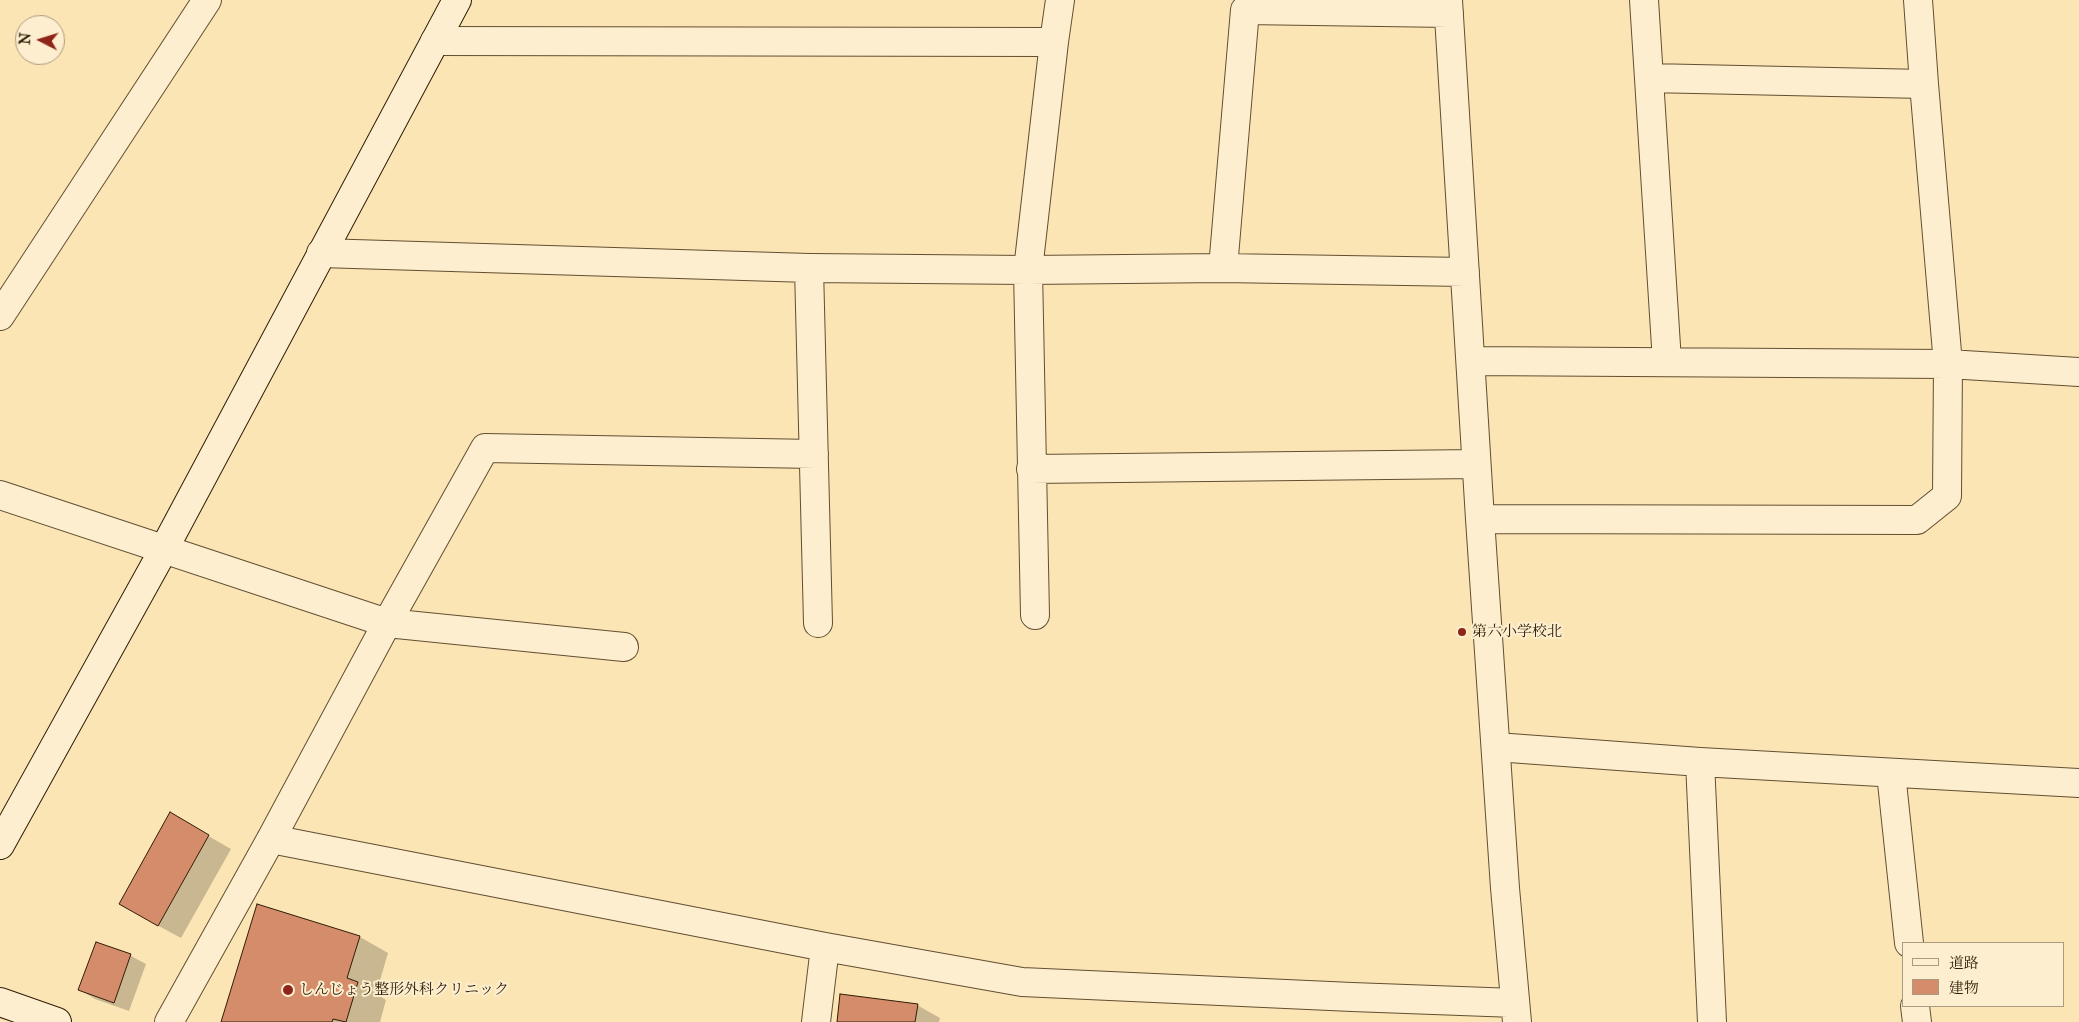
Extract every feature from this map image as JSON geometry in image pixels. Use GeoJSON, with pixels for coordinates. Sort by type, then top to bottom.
{"type":"FeatureCollection","features":[{"type":"Feature","properties":{"kind":"street"},"geometry":{"type":"LineString","coordinates":[[0,316],[207,0]]}},
{"type":"Feature","properties":{"kind":"street"},"geometry":{"type":"LineString","coordinates":[[0,845],[164,549],[457,0]]}},
{"type":"Feature","properties":{"kind":"street"},"geometry":{"type":"LineString","coordinates":[[1035,615],[1028,270],[1060,0]]}},
{"type":"Feature","properties":{"kind":"street"},"geometry":{"type":"LineString","coordinates":[[1644,0],[1667,362]]}},
{"type":"Feature","properties":{"kind":"street"},"geometry":{"type":"LineString","coordinates":[[1480,519],[1917,520],[1947,496],[1948,364],[1918,0]]}},
{"type":"Feature","properties":{"kind":"street"},"geometry":{"type":"LineString","coordinates":[[271,839],[825,946],[1038,984],[1516,1012],[1476,464],[1448,6],[1245,10],[1223,268]]}},
{"type":"Feature","properties":{"kind":"street"},"geometry":{"type":"LineString","coordinates":[[435,41],[1054,42]]}},
{"type":"Feature","properties":{"kind":"street"},"geometry":{"type":"LineString","coordinates":[[1649,78],[1924,84]]}},
{"type":"Feature","properties":{"kind":"street"},"geometry":{"type":"LineString","coordinates":[[321,253],[809,268],[1028,270],[1223,268],[1465,272]]}},
{"type":"Feature","properties":{"kind":"street"},"geometry":{"type":"LineString","coordinates":[[809,268],[818,623]]}},
{"type":"Feature","properties":{"kind":"street"},"geometry":{"type":"LineString","coordinates":[[1471,361],[1948,364],[2079,372]]}},
{"type":"Feature","properties":{"kind":"street"},"geometry":{"type":"LineString","coordinates":[[168,1022],[271,839],[387,623],[485,448],[814,454]]}},
{"type":"Feature","properties":{"kind":"street"},"geometry":{"type":"LineString","coordinates":[[1031,469],[1476,464]]}},
{"type":"Feature","properties":{"kind":"street"},"geometry":{"type":"LineString","coordinates":[[0,496],[387,623],[624,646]]}},
{"type":"Feature","properties":{"kind":"street"},"geometry":{"type":"LineString","coordinates":[[1496,747],[1700,762],[2079,783]]}},
{"type":"Feature","properties":{"kind":"street"},"geometry":{"type":"LineString","coordinates":[[1700,762],[1712,1022]]}},
{"type":"Feature","properties":{"kind":"street"},"geometry":{"type":"LineString","coordinates":[[1891,773],[1909,942]]}},
{"type":"Feature","properties":{"kind":"street"},"geometry":{"type":"LineString","coordinates":[[816,1022],[825,946]]}},
{"type":"Feature","properties":{"kind":"street"},"geometry":{"type":"LineString","coordinates":[[0,1002],[57,1022]]}},
{"type":"Feature","properties":{"kind":"street"},"geometry":{"type":"LineString","coordinates":[[1915,1007],[1917,1022]]}},
{"type":"Feature","properties":{"kind":"building"},"geometry":{"type":"Polygon","coordinates":[[[170,812],[209,835],[158,926],[119,904],[170,812]]]}},
{"type":"Feature","properties":{"kind":"building"},"geometry":{"type":"Polygon","coordinates":[[[257,904],[360,936],[347,978],[358,982],[346,1022],[333,1019],[332,1022],[221,1022],[257,904]]]}},
{"type":"Feature","properties":{"kind":"building"},"geometry":{"type":"Polygon","coordinates":[[[96,942],[131,954],[114,1003],[78,990],[96,942]]]}},
{"type":"Feature","properties":{"kind":"building"},"geometry":{"type":"Polygon","coordinates":[[[840,994],[918,1004],[915,1022],[837,1022],[840,994]]]}},
{"type":"Feature","properties":{"kind":"place","name":"第六小学校北"},"geometry":{"type":"Point","coordinates":[1462,632]}},
{"type":"Feature","properties":{"kind":"place","name":"しんじょう整形外科クリニック"},"geometry":{"type":"Point","coordinates":[288,990]}}]}
